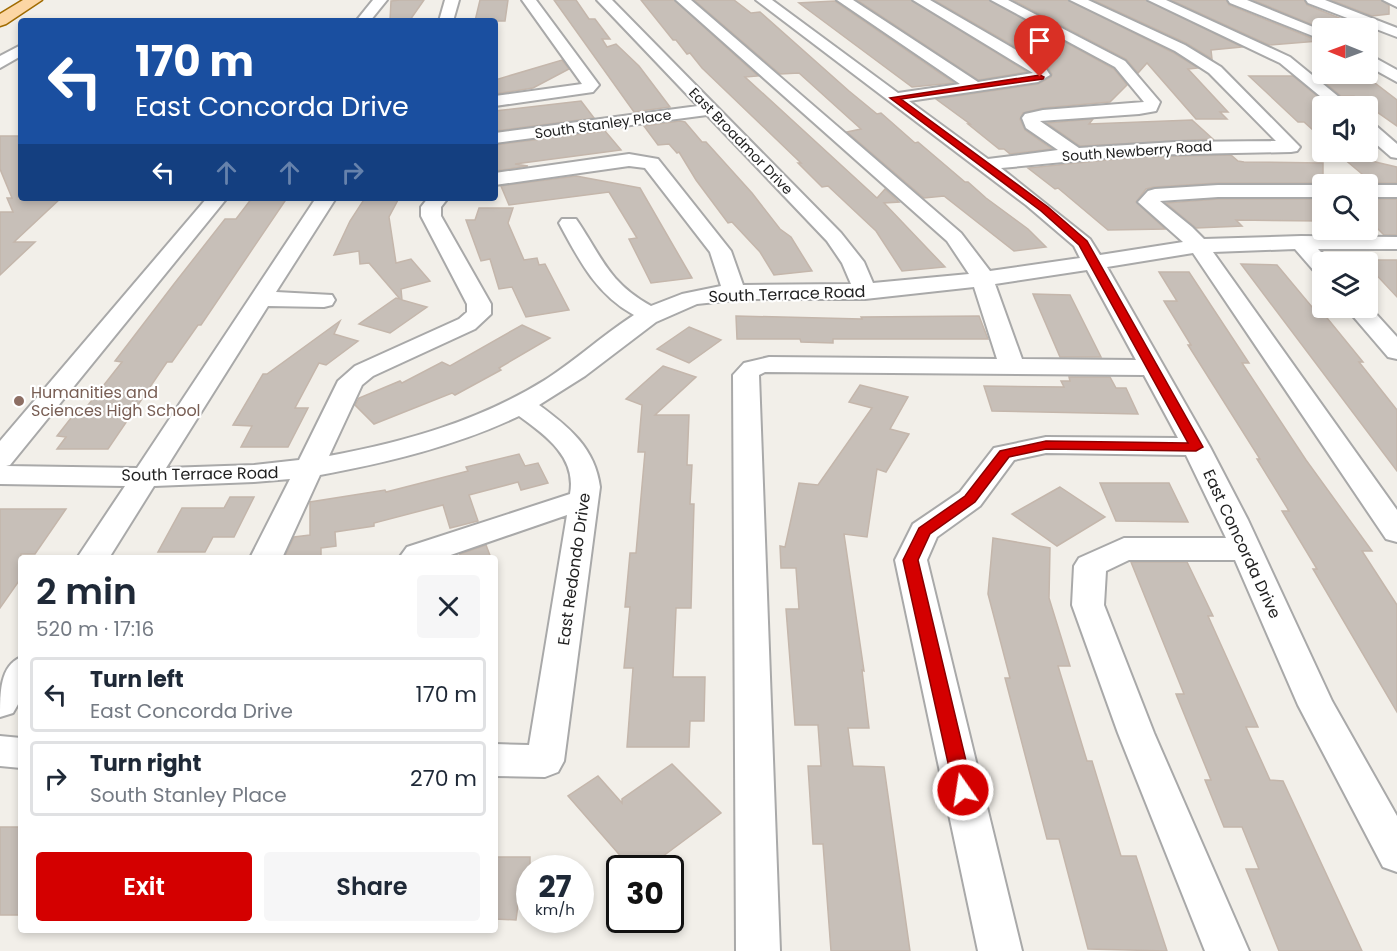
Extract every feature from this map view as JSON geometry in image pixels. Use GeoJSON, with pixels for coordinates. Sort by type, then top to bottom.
{"type":"FeatureCollection","features":[{"type":"Feature","properties":{"kind":"main road"},"geometry":{"type":"LineString","coordinates":[[0,5],[9,0]]}},
{"type":"Feature","properties":{"kind":"main road"},"geometry":{"type":"LineString","coordinates":[[0,21],[34,0]]}},
{"type":"Feature","properties":{"kind":"street"},"geometry":{"type":"LineString","coordinates":[[365,18],[380,0]]}},
{"type":"Feature","properties":{"kind":"street"},"geometry":{"type":"LineString","coordinates":[[446,18],[452,0]]}},
{"type":"Feature","properties":{"kind":"street"},"geometry":{"type":"LineString","coordinates":[[498,101],[579,91],[591,85],[529,0]]}},
{"type":"Feature","properties":{"kind":"street","name":"East Broadmor Drive"},"geometry":{"type":"LineString","coordinates":[[604,0],[841,245],[853,262],[865,292]]}},
{"type":"Feature","properties":{"kind":"street"},"geometry":{"type":"LineString","coordinates":[[683,0],[954,237],[984,279],[1012,366]]}},
{"type":"Feature","properties":{"kind":"street","name":"East Concorda Drive"},"geometry":{"type":"LineString","coordinates":[[763,0],[1070,230],[1083,243],[1196,447],[1316,705],[1397,854]]}},
{"type":"Feature","properties":{"kind":"street"},"geometry":{"type":"LineString","coordinates":[[844,0],[975,87]]}},
{"type":"Feature","properties":{"kind":"street"},"geometry":{"type":"LineString","coordinates":[[894,98],[1032,79],[1042,75],[1039,69],[920,0]]}},
{"type":"Feature","properties":{"kind":"street"},"geometry":{"type":"LineString","coordinates":[[998,0],[1120,64],[1152,102],[1150,107],[1146,108],[1030,118],[1032,124],[1076,154]]}},
{"type":"Feature","properties":{"kind":"street","name":"South Newberry Road"},"geometry":{"type":"LineString","coordinates":[[984,165],[1076,154],[1212,146],[1291,147],[1215,70],[1180,48],[1077,0]]}},
{"type":"Feature","properties":{"kind":"street"},"geometry":{"type":"LineString","coordinates":[[1155,0],[1285,60],[1330,96]]}},
{"type":"Feature","properties":{"kind":"street"},"geometry":{"type":"LineString","coordinates":[[1235,0],[1312,32]]}},
{"type":"Feature","properties":{"kind":"street"},"geometry":{"type":"LineString","coordinates":[[1313,0],[1397,33]]}},
{"type":"Feature","properties":{"kind":"street"},"geometry":{"type":"LineString","coordinates":[[1389,0],[1397,3]]}},
{"type":"Feature","properties":{"kind":"street"},"geometry":{"type":"LineString","coordinates":[[1378,65],[1397,77]]}},
{"type":"Feature","properties":{"kind":"street","name":"South Stanley Place"},"geometry":{"type":"LineString","coordinates":[[498,138],[710,110]]}},
{"type":"Feature","properties":{"kind":"street"},"geometry":{"type":"LineString","coordinates":[[1378,137],[1397,153]]}},
{"type":"Feature","properties":{"kind":"street"},"geometry":{"type":"LineString","coordinates":[[498,180],[629,160],[651,163],[720,251],[734,292]]}},
{"type":"Feature","properties":{"kind":"street"},"geometry":{"type":"LineString","coordinates":[[1312,190],[1218,191],[1155,195],[1148,202],[1185,231],[1198,246],[1397,532]]}},
{"type":"Feature","properties":{"kind":"street"},"geometry":{"type":"LineString","coordinates":[[1378,191],[1397,191]]}},
{"type":"Feature","properties":{"kind":"street"},"geometry":{"type":"LineString","coordinates":[[0,459],[215,201]]}},
{"type":"Feature","properties":{"kind":"street"},"geometry":{"type":"LineString","coordinates":[[95,555],[324,201]]}},
{"type":"Feature","properties":{"kind":"street"},"geometry":{"type":"LineString","coordinates":[[267,555],[351,381],[364,371],[467,324],[479,315],[479,304],[431,216],[431,207],[436,201]]}},
{"type":"Feature","properties":{"kind":"street"},"geometry":{"type":"LineString","coordinates":[[569,224],[597,273],[609,289],[628,303],[651,315]]}},
{"type":"Feature","properties":{"kind":"street"},"geometry":{"type":"LineString","coordinates":[[1301,242],[1312,254]]}},
{"type":"Feature","properties":{"kind":"street","name":"South Terrace Road"},"geometry":{"type":"LineString","coordinates":[[0,475],[241,476],[308,469],[365,459],[420,445],[471,427],[521,405],[564,379],[651,315],[687,299],[734,292],[865,292],[984,279],[1198,246],[1301,242],[1397,243]]}},
{"type":"Feature","properties":{"kind":"street"},"geometry":{"type":"LineString","coordinates":[[260,299],[324,300]]}},
{"type":"Feature","properties":{"kind":"street"},"geometry":{"type":"LineString","coordinates":[[1367,318],[1397,352]]}},
{"type":"Feature","properties":{"kind":"street"},"geometry":{"type":"LineString","coordinates":[[758,951],[746,375],[754,367],[769,364],[1154,368]]}},
{"type":"Feature","properties":{"kind":"street","name":"East Redondo Drive"},"geometry":{"type":"LineString","coordinates":[[498,760],[545,761],[585,499],[586,476],[576,451],[558,431],[521,405]]}},
{"type":"Feature","properties":{"kind":"street"},"geometry":{"type":"LineString","coordinates":[[1000,951],[911,560],[924,531],[970,499],[1004,454],[1046,445],[1196,447]]}},
{"type":"Feature","properties":{"kind":"street"},"geometry":{"type":"LineString","coordinates":[[418,555],[585,499]]}},
{"type":"Feature","properties":{"kind":"street"},"geometry":{"type":"LineString","coordinates":[[1227,951],[1136,733],[1088,605],[1090,566],[1124,549],[1245,549]]}},
{"type":"Feature","properties":{"kind":"street"},"geometry":{"type":"LineString","coordinates":[[0,703],[18,675]]}},
{"type":"Feature","properties":{"kind":"street"},"geometry":{"type":"LineString","coordinates":[[0,751],[18,753]]}},
{"type":"Feature","properties":{"kind":"building"},"geometry":{"type":"Polygon","coordinates":[[[424,0],[411,18],[390,18],[391,1],[424,0]]]}},
{"type":"Feature","properties":{"kind":"building"},"geometry":{"type":"Polygon","coordinates":[[[480,0],[508,0],[505,21],[498,21],[498,18],[476,18],[480,0]]]}},
{"type":"Feature","properties":{"kind":"building"},"geometry":{"type":"Polygon","coordinates":[[[554,0],[576,0],[589,19],[595,19],[610,39],[602,39],[607,47],[616,44],[639,66],[670,107],[634,112],[554,0]]]}},
{"type":"Feature","properties":{"kind":"building"},"geometry":{"type":"Polygon","coordinates":[[[641,0],[674,0],[758,76],[745,77],[877,198],[885,189],[899,202],[884,203],[945,267],[902,271],[876,231],[828,186],[822,187],[798,163],[801,163],[702,68],[690,53],[687,54],[676,40],[673,40],[641,0]]]}},
{"type":"Feature","properties":{"kind":"building"},"geometry":{"type":"Polygon","coordinates":[[[694,0],[734,0],[751,13],[760,12],[849,91],[877,114],[881,113],[915,143],[918,142],[965,182],[1028,229],[1046,247],[1014,251],[944,196],[924,198],[847,132],[861,129],[799,73],[780,74],[694,0]]]}},
{"type":"Feature","properties":{"kind":"building"},"geometry":{"type":"Polygon","coordinates":[[[857,0],[911,0],[1027,72],[978,80],[857,0]]]}},
{"type":"Feature","properties":{"kind":"building"},"geometry":{"type":"Polygon","coordinates":[[[934,0],[989,0],[1114,69],[1127,85],[1110,102],[1043,108],[1023,113],[1020,119],[1025,130],[1052,149],[1010,154],[1004,149],[999,149],[936,99],[1038,84],[1051,77],[1052,74],[1045,64],[934,0]]]}},
{"type":"Feature","properties":{"kind":"building"},"geometry":{"type":"Polygon","coordinates":[[[1013,0],[1068,0],[1174,53],[1198,68],[1188,69],[1228,112],[1220,112],[1227,119],[1196,119],[1147,63],[1138,73],[1126,59],[1013,0]]]}},
{"type":"Feature","properties":{"kind":"building"},"geometry":{"type":"Polygon","coordinates":[[[1093,0],[1146,0],[1242,47],[1211,50],[1212,59],[1186,43],[1093,0]]]}},
{"type":"Feature","properties":{"kind":"building"},"geometry":{"type":"Polygon","coordinates":[[[1171,0],[1226,0],[1229,5],[1312,38],[1312,42],[1269,45],[1171,0]]]}},
{"type":"Feature","properties":{"kind":"building"},"geometry":{"type":"Polygon","coordinates":[[[1253,0],[1304,0],[1307,5],[1339,18],[1312,18],[1312,24],[1253,0]]]}},
{"type":"Feature","properties":{"kind":"building"},"geometry":{"type":"Polygon","coordinates":[[[1331,0],[1381,0],[1389,5],[1389,14],[1372,16],[1331,0]]]}},
{"type":"Feature","properties":{"kind":"building"},"geometry":{"type":"Polygon","coordinates":[[[835,1],[954,83],[912,87],[799,3],[835,1]]]}},
{"type":"Feature","properties":{"kind":"building"},"geometry":{"type":"Polygon","coordinates":[[[562,60],[569,69],[533,88],[498,94],[498,79],[562,60]]]}},
{"type":"Feature","properties":{"kind":"building"},"geometry":{"type":"Polygon","coordinates":[[[1249,76],[1293,76],[1317,96],[1312,96],[1312,129],[1304,122],[1298,122],[1249,76]]]}},
{"type":"Feature","properties":{"kind":"building"},"geometry":{"type":"Polygon","coordinates":[[[1327,84],[1376,84],[1397,100],[1397,126],[1378,113],[1378,96],[1341,96],[1327,84]]]}},
{"type":"Feature","properties":{"kind":"building"},"geometry":{"type":"Polygon","coordinates":[[[581,101],[594,118],[498,131],[498,111],[581,101]]]}},
{"type":"Feature","properties":{"kind":"building"},"geometry":{"type":"Polygon","coordinates":[[[1093,119],[1089,124],[1192,120],[1213,139],[1080,146],[1047,123],[1093,119]]]}},
{"type":"Feature","properties":{"kind":"building"},"geometry":{"type":"Polygon","coordinates":[[[685,122],[702,142],[706,142],[752,193],[780,229],[791,237],[812,271],[774,275],[760,252],[732,222],[728,223],[696,180],[679,152],[677,153],[669,144],[658,145],[644,126],[685,122]]]}},
{"type":"Feature","properties":{"kind":"building"},"geometry":{"type":"Polygon","coordinates":[[[605,131],[621,150],[515,164],[528,166],[498,171],[498,145],[605,131]]]}},
{"type":"Feature","properties":{"kind":"building"},"geometry":{"type":"Polygon","coordinates":[[[0,136],[18,136],[18,201],[58,201],[14,242],[35,242],[0,275],[0,212],[13,212],[7,198],[12,198],[0,169],[0,136]]]}},
{"type":"Feature","properties":{"kind":"building"},"geometry":{"type":"Polygon","coordinates":[[[1231,155],[1238,161],[1244,162],[1323,163],[1323,174],[1312,174],[1312,183],[1218,183],[1146,189],[1136,202],[1165,229],[1108,230],[1058,188],[1055,189],[1028,168],[1137,157],[1231,155]]]}},
{"type":"Feature","properties":{"kind":"building"},"geometry":{"type":"Polygon","coordinates":[[[1348,162],[1376,162],[1397,167],[1397,183],[1378,183],[1378,174],[1362,174],[1348,162]]]}},
{"type":"Feature","properties":{"kind":"building"},"geometry":{"type":"Polygon","coordinates":[[[576,176],[640,188],[692,278],[651,283],[629,239],[637,238],[609,192],[509,205],[501,186],[576,176]]]}},
{"type":"Feature","properties":{"kind":"building"},"geometry":{"type":"Polygon","coordinates":[[[1218,199],[1312,199],[1312,221],[1236,220],[1242,226],[1196,228],[1166,203],[1218,199]]]}},
{"type":"Feature","properties":{"kind":"building"},"geometry":{"type":"Polygon","coordinates":[[[1378,199],[1397,199],[1397,235],[1384,235],[1378,229],[1378,199]]]}},
{"type":"Feature","properties":{"kind":"building"},"geometry":{"type":"Polygon","coordinates":[[[250,201],[285,201],[201,325],[198,325],[172,362],[167,362],[108,449],[57,449],[66,437],[57,436],[78,409],[85,409],[122,362],[115,361],[174,284],[225,219],[236,219],[250,201]]]}},
{"type":"Feature","properties":{"kind":"building"},"geometry":{"type":"Polygon","coordinates":[[[363,201],[397,201],[389,217],[396,263],[411,259],[430,281],[401,289],[402,300],[427,307],[390,333],[359,324],[396,298],[400,299],[369,263],[360,264],[359,251],[334,255],[350,221],[363,201]]]}},
{"type":"Feature","properties":{"kind":"building"},"geometry":{"type":"Polygon","coordinates":[[[479,208],[513,208],[508,223],[524,260],[537,258],[539,265],[545,264],[569,310],[526,317],[512,287],[499,289],[490,259],[481,261],[466,220],[475,220],[479,208]]]}},
{"type":"Feature","properties":{"kind":"building"},"geometry":{"type":"Polygon","coordinates":[[[1378,260],[1397,260],[1397,297],[1378,277],[1378,260]]]}},
{"type":"Feature","properties":{"kind":"building"},"geometry":{"type":"Polygon","coordinates":[[[1241,264],[1277,265],[1312,307],[1312,318],[1327,318],[1363,362],[1359,362],[1397,410],[1397,471],[1241,264]]]}},
{"type":"Feature","properties":{"kind":"building"},"geometry":{"type":"Polygon","coordinates":[[[1159,272],[1189,272],[1249,363],[1242,363],[1306,460],[1372,551],[1362,551],[1397,605],[1397,712],[1313,569],[1317,569],[1282,511],[1289,511],[1257,459],[1260,459],[1188,345],[1191,345],[1164,301],[1177,301],[1159,272]]]}},
{"type":"Feature","properties":{"kind":"building"},"geometry":{"type":"Polygon","coordinates":[[[1033,294],[1070,295],[1101,357],[1060,357],[1033,294]]]}},
{"type":"Feature","properties":{"kind":"building"},"geometry":{"type":"Polygon","coordinates":[[[736,316],[862,319],[861,317],[979,316],[988,339],[833,339],[833,343],[801,342],[800,339],[737,339],[736,316]]]}},
{"type":"Feature","properties":{"kind":"building"},"geometry":{"type":"Polygon","coordinates":[[[340,321],[334,334],[358,341],[326,365],[319,363],[295,408],[308,408],[288,447],[241,447],[252,426],[233,425],[263,374],[267,374],[340,321]]]}},
{"type":"Feature","properties":{"kind":"building"},"geometry":{"type":"Polygon","coordinates":[[[522,325],[550,338],[499,368],[501,370],[455,395],[452,393],[374,424],[355,405],[359,398],[400,381],[402,383],[442,362],[450,366],[522,325]]]}},
{"type":"Feature","properties":{"kind":"building"},"geometry":{"type":"Polygon","coordinates":[[[689,327],[721,340],[689,363],[657,349],[689,327]]]}},
{"type":"Feature","properties":{"kind":"building"},"geometry":{"type":"Polygon","coordinates":[[[663,366],[696,377],[655,415],[689,415],[687,465],[692,465],[690,504],[694,504],[691,608],[676,608],[673,677],[705,677],[704,721],[690,721],[689,747],[627,747],[633,668],[624,668],[630,607],[625,607],[630,553],[636,553],[645,452],[638,452],[642,405],[626,399],[663,366]]]}},
{"type":"Feature","properties":{"kind":"building"},"geometry":{"type":"Polygon","coordinates":[[[1069,377],[1110,377],[1116,388],[1126,388],[1138,414],[992,411],[984,386],[1064,387],[1061,381],[1070,381],[1069,377]]]}},
{"type":"Feature","properties":{"kind":"building"},"geometry":{"type":"Polygon","coordinates":[[[860,385],[908,397],[890,429],[909,434],[886,472],[877,469],[867,537],[844,534],[864,671],[862,670],[869,728],[848,728],[853,766],[884,767],[910,951],[831,951],[823,844],[813,844],[808,766],[821,766],[818,725],[795,725],[786,609],[799,609],[796,568],[781,568],[780,546],[785,547],[799,483],[818,485],[872,408],[849,402],[860,385]]]}},
{"type":"Feature","properties":{"kind":"building"},"geometry":{"type":"Polygon","coordinates":[[[519,454],[525,466],[538,463],[548,483],[521,490],[518,482],[469,495],[478,521],[450,528],[443,505],[374,523],[374,526],[335,532],[336,546],[321,548],[321,555],[285,555],[294,537],[310,535],[310,502],[385,490],[386,492],[468,471],[466,467],[519,454]]]}},
{"type":"Feature","properties":{"kind":"building"},"geometry":{"type":"Polygon","coordinates":[[[1100,483],[1169,483],[1188,522],[1116,521],[1100,483]]]}},
{"type":"Feature","properties":{"kind":"building"},"geometry":{"type":"Polygon","coordinates":[[[1060,487],[1105,517],[1057,546],[1012,514],[1060,487]]]}},
{"type":"Feature","properties":{"kind":"building"},"geometry":{"type":"Polygon","coordinates":[[[230,497],[254,497],[234,537],[213,537],[205,552],[158,552],[182,508],[224,508],[230,497]]]}},
{"type":"Feature","properties":{"kind":"building"},"geometry":{"type":"Polygon","coordinates":[[[0,509],[66,509],[35,554],[18,555],[18,582],[0,608],[0,509]]]}},
{"type":"Feature","properties":{"kind":"building"},"geometry":{"type":"Polygon","coordinates":[[[993,538],[1050,548],[1049,598],[1070,666],[1058,666],[1087,761],[1092,761],[1121,856],[1136,856],[1167,951],[1088,949],[1059,839],[1047,839],[1005,678],[1010,678],[988,594],[993,538]]]}},
{"type":"Feature","properties":{"kind":"building"},"geometry":{"type":"Polygon","coordinates":[[[486,545],[490,555],[460,555],[486,545]]]}},
{"type":"Feature","properties":{"kind":"building"},"geometry":{"type":"Polygon","coordinates":[[[1131,562],[1187,562],[1213,616],[1208,616],[1258,727],[1246,727],[1270,780],[1283,781],[1362,951],[1279,951],[1246,869],[1259,869],[1242,827],[1224,827],[1205,780],[1211,780],[1176,694],[1184,694],[1131,562]]]}},
{"type":"Feature","properties":{"kind":"building"},"geometry":{"type":"Polygon","coordinates":[[[672,764],[721,813],[664,855],[620,855],[568,796],[598,776],[622,803],[622,799],[672,764]]]}},
{"type":"Feature","properties":{"kind":"building"},"geometry":{"type":"Polygon","coordinates":[[[0,827],[18,827],[18,915],[0,915],[0,827]]]}},
{"type":"Feature","properties":{"kind":"building"},"geometry":{"type":"Polygon","coordinates":[[[498,857],[516,857],[516,920],[498,919],[498,857]]]}},
{"type":"Feature","properties":{"kind":"place","name":"Humanities and Sciences High School"},"geometry":{"type":"Point","coordinates":[19,401]}},
{"type":"Feature","properties":{"kind":"route"},"geometry":{"type":"LineString","coordinates":[[963,790],[911,560],[924,531],[970,499],[1004,454],[1046,445],[1196,447],[1083,243],[1065,225],[894,98],[1040,77]]}}]}
